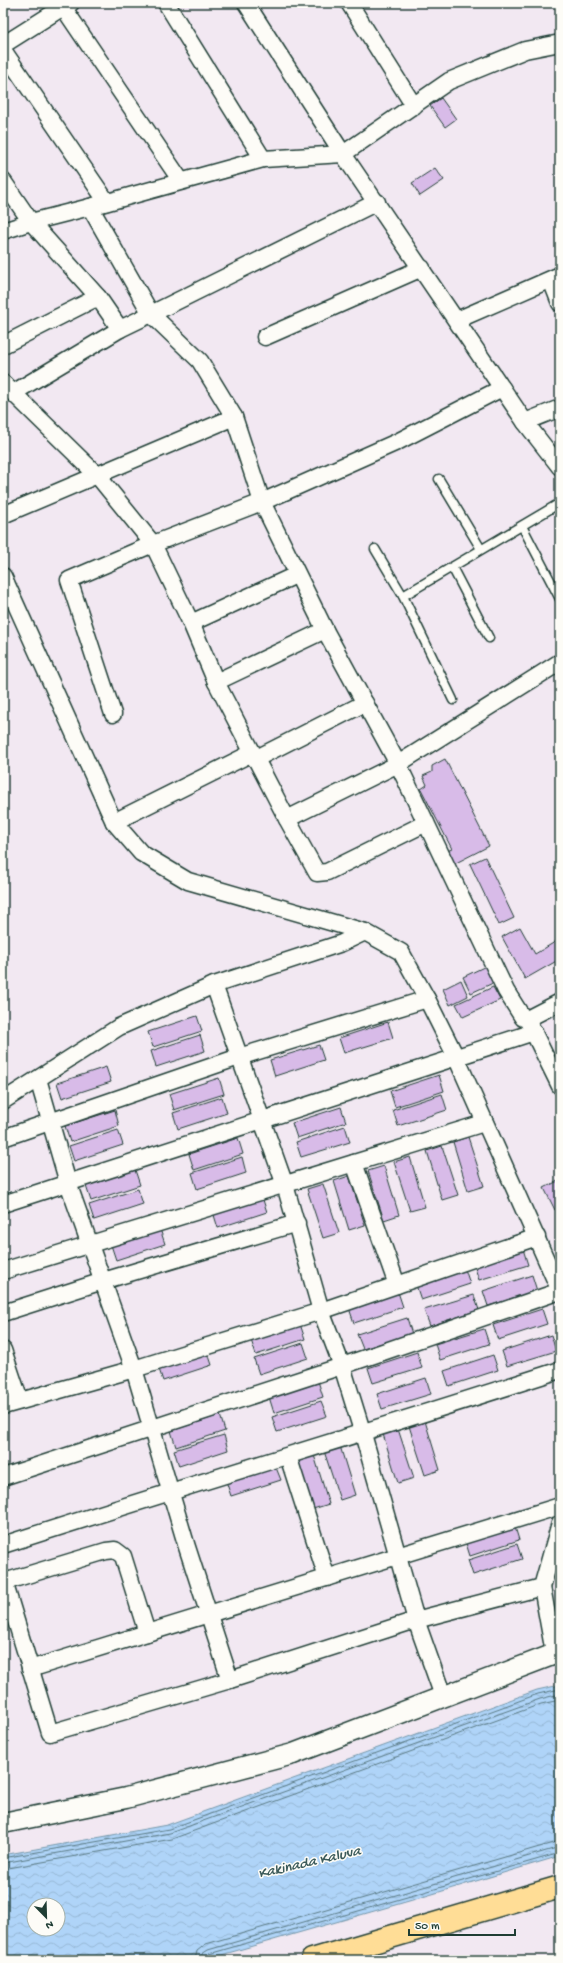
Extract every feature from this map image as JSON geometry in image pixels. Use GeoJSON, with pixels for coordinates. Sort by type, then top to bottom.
{"type":"FeatureCollection","features":[{"type":"Feature","properties":{"kind":"main road"},"geometry":{"type":"LineString","coordinates":[[312,1960],[560,1887]]}},
{"type":"Feature","properties":{"kind":"street"},"geometry":{"type":"LineString","coordinates":[[166,3],[263,159]]}},
{"type":"Feature","properties":{"kind":"street"},"geometry":{"type":"LineString","coordinates":[[246,3],[344,154],[525,422],[560,467]]}},
{"type":"Feature","properties":{"kind":"street"},"geometry":{"type":"LineString","coordinates":[[349,3],[414,106]]}},
{"type":"Feature","properties":{"kind":"street"},"geometry":{"type":"LineString","coordinates":[[3,45],[65,4],[181,181]]}},
{"type":"Feature","properties":{"kind":"street"},"geometry":{"type":"LineString","coordinates":[[3,231],[31,222],[263,159],[344,154],[449,81],[480,67],[525,50],[560,43]]}},
{"type":"Feature","properties":{"kind":"street"},"geometry":{"type":"LineString","coordinates":[[3,50],[107,202]]}},
{"type":"Feature","properties":{"kind":"street"},"geometry":{"type":"LineString","coordinates":[[3,181],[31,222],[98,297],[120,329]]}},
{"type":"Feature","properties":{"kind":"street"},"geometry":{"type":"LineString","coordinates":[[377,202],[120,329],[8,388],[97,475],[154,544],[191,622],[216,682],[287,819],[317,873],[327,872],[426,823]]}},
{"type":"Feature","properties":{"kind":"street"},"geometry":{"type":"LineString","coordinates":[[90,207],[151,314],[200,361],[234,417],[262,502],[296,575],[398,764],[506,991],[523,1018],[530,1025],[560,1086]]}},
{"type":"Feature","properties":{"kind":"street"},"geometry":{"type":"LineString","coordinates":[[264,338],[422,268]]}},
{"type":"Feature","properties":{"kind":"street"},"geometry":{"type":"LineString","coordinates":[[457,320],[555,277],[560,303]]}},
{"type":"Feature","properties":{"kind":"street"},"geometry":{"type":"LineString","coordinates":[[3,345],[98,297]]}},
{"type":"Feature","properties":{"kind":"street"},"geometry":{"type":"LineString","coordinates":[[113,714],[69,580],[154,544],[262,502],[397,442],[502,388]]}},
{"type":"Feature","properties":{"kind":"street"},"geometry":{"type":"LineString","coordinates":[[525,422],[560,408]]}},
{"type":"Feature","properties":{"kind":"street"},"geometry":{"type":"LineString","coordinates":[[3,515],[234,417]]}},
{"type":"Feature","properties":{"kind":"street"},"geometry":{"type":"LineString","coordinates":[[191,622],[296,575]]}},
{"type":"Feature","properties":{"kind":"street"},"geometry":{"type":"LineString","coordinates":[[3,576],[114,822],[141,853],[188,881],[365,932],[401,952],[428,999],[456,1058],[560,1291],[342,1366],[3,1477]]}},
{"type":"Feature","properties":{"kind":"street"},"geometry":{"type":"LineString","coordinates":[[216,682],[325,630]]}},
{"type":"Feature","properties":{"kind":"street"},"geometry":{"type":"LineString","coordinates":[[287,819],[398,764],[560,662]]}},
{"type":"Feature","properties":{"kind":"street"},"geometry":{"type":"LineString","coordinates":[[114,822],[365,703]]}},
{"type":"Feature","properties":{"kind":"street"},"geometry":{"type":"LineString","coordinates":[[3,1101],[119,1027],[214,985],[342,943],[365,932]]}},
{"type":"Feature","properties":{"kind":"street"},"geometry":{"type":"LineString","coordinates":[[214,985],[285,1185],[321,1311],[342,1366],[363,1434],[416,1620],[443,1696]]}},
{"type":"Feature","properties":{"kind":"street"},"geometry":{"type":"LineString","coordinates":[[3,1138],[239,1057],[428,999]]}},
{"type":"Feature","properties":{"kind":"street"},"geometry":{"type":"LineString","coordinates":[[3,1204],[456,1058],[530,1025],[560,1002]]}},
{"type":"Feature","properties":{"kind":"street"},"geometry":{"type":"LineString","coordinates":[[38,1079],[68,1183],[134,1369],[170,1491],[230,1680]]}},
{"type":"Feature","properties":{"kind":"street"},"geometry":{"type":"LineString","coordinates":[[3,1271],[484,1123]]}},
{"type":"Feature","properties":{"kind":"street"},"geometry":{"type":"LineString","coordinates":[[354,1163],[397,1285]]}},
{"type":"Feature","properties":{"kind":"street"},"geometry":{"type":"LineString","coordinates":[[3,1313],[103,1281],[297,1223]]}},
{"type":"Feature","properties":{"kind":"street"},"geometry":{"type":"LineString","coordinates":[[3,1406],[134,1369],[321,1311],[537,1237]]}},
{"type":"Feature","properties":{"kind":"street"},"geometry":{"type":"LineString","coordinates":[[3,1350],[20,1401]]}},
{"type":"Feature","properties":{"kind":"street"},"geometry":{"type":"LineString","coordinates":[[3,1545],[170,1491],[363,1434],[560,1370]]}},
{"type":"Feature","properties":{"kind":"street"},"geometry":{"type":"LineString","coordinates":[[288,1456],[327,1578]]}},
{"type":"Feature","properties":{"kind":"street"},"geometry":{"type":"LineString","coordinates":[[30,1669],[560,1506]]}},
{"type":"Feature","properties":{"kind":"street"},"geometry":{"type":"LineString","coordinates":[[3,1823],[126,1798],[293,1754],[557,1652],[542,1588],[560,1523]]}},
{"type":"Feature","properties":{"kind":"street"},"geometry":{"type":"LineString","coordinates":[[147,1633],[123,1556],[115,1550],[106,1551],[4,1580],[50,1733],[230,1680],[416,1620],[542,1588]]}},
{"type":"Feature","properties":{"kind":"lane"},"geometry":{"type":"LineString","coordinates":[[439,478],[482,549]]}},
{"type":"Feature","properties":{"kind":"lane"},"geometry":{"type":"LineString","coordinates":[[403,596],[560,503]]}},
{"type":"Feature","properties":{"kind":"lane"},"geometry":{"type":"LineString","coordinates":[[522,526],[560,599]]}},
{"type":"Feature","properties":{"kind":"lane"},"geometry":{"type":"LineString","coordinates":[[375,549],[403,596],[453,700]]}},
{"type":"Feature","properties":{"kind":"lane"},"geometry":{"type":"LineString","coordinates":[[452,567],[489,638]]}},
{"type":"Feature","properties":{"kind":"water","name":"Kakinada Kaluva"},"geometry":{"type":"Polygon","coordinates":[[[560,1685],[560,1856],[204,1960],[3,1960],[3,1855],[167,1825],[537,1690],[560,1685]]]}},
{"type":"Feature","properties":{"kind":"building"},"geometry":{"type":"Polygon","coordinates":[[[441,98],[456,119],[445,127],[430,106],[441,98]]]}},
{"type":"Feature","properties":{"kind":"building"},"geometry":{"type":"Polygon","coordinates":[[[435,168],[444,180],[420,196],[412,183],[435,168]]]}},
{"type":"Feature","properties":{"kind":"building"},"geometry":{"type":"Polygon","coordinates":[[[445,759],[489,846],[454,864],[447,851],[452,849],[421,789],[427,785],[423,776],[432,772],[432,766],[445,759]]]}},
{"type":"Feature","properties":{"kind":"building"},"geometry":{"type":"Polygon","coordinates":[[[485,857],[514,918],[499,925],[470,864],[485,857]]]}},
{"type":"Feature","properties":{"kind":"building"},"geometry":{"type":"Polygon","coordinates":[[[520,927],[535,954],[560,939],[560,959],[525,979],[502,937],[520,927]]]}},
{"type":"Feature","properties":{"kind":"building"},"geometry":{"type":"Polygon","coordinates":[[[486,966],[493,983],[471,993],[463,977],[486,966]]]}},
{"type":"Feature","properties":{"kind":"building"},"geometry":{"type":"Polygon","coordinates":[[[461,980],[468,996],[450,1005],[443,989],[461,980]]]}},
{"type":"Feature","properties":{"kind":"building"},"geometry":{"type":"Polygon","coordinates":[[[493,987],[500,1000],[463,1017],[456,1004],[493,987]]]}},
{"type":"Feature","properties":{"kind":"building"},"geometry":{"type":"Polygon","coordinates":[[[197,1016],[202,1031],[153,1047],[148,1032],[197,1016]]]}},
{"type":"Feature","properties":{"kind":"building"},"geometry":{"type":"Polygon","coordinates":[[[388,1022],[393,1038],[344,1053],[339,1038],[388,1022]]]}},
{"type":"Feature","properties":{"kind":"building"},"geometry":{"type":"Polygon","coordinates":[[[200,1035],[205,1051],[156,1067],[151,1051],[200,1035]]]}},
{"type":"Feature","properties":{"kind":"building"},"geometry":{"type":"Polygon","coordinates":[[[319,1045],[324,1060],[275,1076],[270,1060],[319,1045]]]}},
{"type":"Feature","properties":{"kind":"building"},"geometry":{"type":"Polygon","coordinates":[[[106,1067],[111,1082],[62,1098],[57,1083],[106,1067]]]}},
{"type":"Feature","properties":{"kind":"building"},"geometry":{"type":"Polygon","coordinates":[[[439,1075],[444,1091],[395,1107],[390,1091],[439,1075]]]}},
{"type":"Feature","properties":{"kind":"building"},"geometry":{"type":"Polygon","coordinates":[[[219,1078],[224,1094],[174,1110],[169,1094],[219,1078]]]}},
{"type":"Feature","properties":{"kind":"building"},"geometry":{"type":"Polygon","coordinates":[[[442,1094],[447,1110],[398,1126],[393,1110],[442,1094]]]}},
{"type":"Feature","properties":{"kind":"building"},"geometry":{"type":"Polygon","coordinates":[[[222,1097],[227,1113],[178,1129],[173,1113],[222,1097]]]}},
{"type":"Feature","properties":{"kind":"building"},"geometry":{"type":"Polygon","coordinates":[[[341,1107],[346,1122],[297,1138],[292,1123],[341,1107]]]}},
{"type":"Feature","properties":{"kind":"building"},"geometry":{"type":"Polygon","coordinates":[[[115,1110],[119,1126],[70,1142],[65,1126],[115,1110]]]}},
{"type":"Feature","properties":{"kind":"building"},"geometry":{"type":"Polygon","coordinates":[[[345,1126],[350,1142],[301,1157],[296,1142],[345,1126]]]}},
{"type":"Feature","properties":{"kind":"building"},"geometry":{"type":"Polygon","coordinates":[[[118,1130],[123,1145],[74,1161],[69,1146],[118,1130]]]}},
{"type":"Feature","properties":{"kind":"building"},"geometry":{"type":"Polygon","coordinates":[[[468,1137],[484,1186],[468,1191],[453,1142],[468,1137]]]}},
{"type":"Feature","properties":{"kind":"building"},"geometry":{"type":"Polygon","coordinates":[[[238,1138],[243,1154],[194,1170],[189,1154],[238,1138]]]}},
{"type":"Feature","properties":{"kind":"building"},"geometry":{"type":"Polygon","coordinates":[[[442,1146],[458,1195],[442,1200],[427,1151],[442,1146]]]}},
{"type":"Feature","properties":{"kind":"building"},"geometry":{"type":"Polygon","coordinates":[[[242,1157],[246,1173],[197,1189],[192,1173],[242,1157]]]}},
{"type":"Feature","properties":{"kind":"building"},"geometry":{"type":"Polygon","coordinates":[[[410,1157],[425,1207],[410,1211],[394,1162],[410,1157]]]}},
{"type":"Feature","properties":{"kind":"building"},"geometry":{"type":"Polygon","coordinates":[[[384,1166],[399,1215],[384,1220],[368,1171],[384,1166]]]}},
{"type":"Feature","properties":{"kind":"building"},"geometry":{"type":"Polygon","coordinates":[[[135,1170],[140,1185],[91,1201],[86,1186],[135,1170]]]}},
{"type":"Feature","properties":{"kind":"building"},"geometry":{"type":"Polygon","coordinates":[[[349,1176],[365,1225],[349,1230],[334,1181],[349,1176]]]}},
{"type":"Feature","properties":{"kind":"building"},"geometry":{"type":"Polygon","coordinates":[[[560,1180],[560,1208],[555,1210],[544,1188],[560,1180]]]}},
{"type":"Feature","properties":{"kind":"building"},"geometry":{"type":"Polygon","coordinates":[[[323,1184],[339,1233],[323,1238],[307,1189],[323,1184]]]}},
{"type":"Feature","properties":{"kind":"building"},"geometry":{"type":"Polygon","coordinates":[[[138,1189],[143,1204],[94,1220],[89,1205],[138,1189]]]}},
{"type":"Feature","properties":{"kind":"building"},"geometry":{"type":"Polygon","coordinates":[[[262,1197],[267,1212],[218,1228],[213,1212],[262,1197]]]}},
{"type":"Feature","properties":{"kind":"building"},"geometry":{"type":"Polygon","coordinates":[[[160,1229],[165,1244],[116,1260],[111,1245],[160,1229]]]}},
{"type":"Feature","properties":{"kind":"building"},"geometry":{"type":"Polygon","coordinates":[[[523,1249],[528,1265],[479,1280],[474,1265],[523,1249]]]}},
{"type":"Feature","properties":{"kind":"building"},"geometry":{"type":"Polygon","coordinates":[[[465,1269],[470,1284],[421,1300],[416,1285],[465,1269]]]}},
{"type":"Feature","properties":{"kind":"building"},"geometry":{"type":"Polygon","coordinates":[[[532,1275],[537,1291],[488,1306],[483,1291],[532,1275]]]}},
{"type":"Feature","properties":{"kind":"building"},"geometry":{"type":"Polygon","coordinates":[[[398,1292],[403,1307],[354,1323],[349,1308],[398,1292]]]}},
{"type":"Feature","properties":{"kind":"building"},"geometry":{"type":"Polygon","coordinates":[[[474,1295],[479,1310],[430,1326],[424,1310],[474,1295]]]}},
{"type":"Feature","properties":{"kind":"building"},"geometry":{"type":"Polygon","coordinates":[[[542,1309],[547,1324],[498,1340],[493,1325],[542,1309]]]}},
{"type":"Feature","properties":{"kind":"building"},"geometry":{"type":"Polygon","coordinates":[[[407,1318],[412,1334],[363,1349],[357,1334],[407,1318]]]}},
{"type":"Feature","properties":{"kind":"building"},"geometry":{"type":"Polygon","coordinates":[[[300,1324],[305,1339],[256,1355],[251,1340],[300,1324]]]}},
{"type":"Feature","properties":{"kind":"building"},"geometry":{"type":"Polygon","coordinates":[[[484,1329],[489,1344],[440,1360],[435,1344],[484,1329]]]}},
{"type":"Feature","properties":{"kind":"building"},"geometry":{"type":"Polygon","coordinates":[[[551,1335],[556,1351],[507,1366],[502,1351],[551,1335]]]}},
{"type":"Feature","properties":{"kind":"building"},"geometry":{"type":"Polygon","coordinates":[[[303,1343],[308,1358],[259,1374],[254,1359],[303,1343]]]}},
{"type":"Feature","properties":{"kind":"building"},"geometry":{"type":"Polygon","coordinates":[[[207,1350],[212,1365],[163,1381],[158,1366],[207,1350]]]}},
{"type":"Feature","properties":{"kind":"building"},"geometry":{"type":"Polygon","coordinates":[[[417,1352],[422,1368],[373,1383],[368,1368],[417,1352]]]}},
{"type":"Feature","properties":{"kind":"building"},"geometry":{"type":"Polygon","coordinates":[[[493,1355],[498,1370],[449,1386],[444,1371],[493,1355]]]}},
{"type":"Feature","properties":{"kind":"building"},"geometry":{"type":"Polygon","coordinates":[[[426,1378],[431,1394],[382,1409],[377,1394],[426,1378]]]}},
{"type":"Feature","properties":{"kind":"building"},"geometry":{"type":"Polygon","coordinates":[[[318,1381],[323,1397],[274,1413],[269,1397],[318,1381]]]}},
{"type":"Feature","properties":{"kind":"building"},"geometry":{"type":"Polygon","coordinates":[[[321,1401],[327,1416],[277,1432],[272,1417],[321,1401]]]}},
{"type":"Feature","properties":{"kind":"building"},"geometry":{"type":"Polygon","coordinates":[[[220,1415],[225,1431],[176,1447],[171,1431],[220,1415]]]}},
{"type":"Feature","properties":{"kind":"building"},"geometry":{"type":"Polygon","coordinates":[[[425,1421],[440,1470],[425,1475],[409,1426],[425,1421]]]}},
{"type":"Feature","properties":{"kind":"building"},"geometry":{"type":"Polygon","coordinates":[[[398,1429],[414,1478],[398,1483],[383,1434],[398,1429]]]}},
{"type":"Feature","properties":{"kind":"building"},"geometry":{"type":"Polygon","coordinates":[[[224,1435],[228,1450],[179,1466],[174,1450],[224,1435]]]}},
{"type":"Feature","properties":{"kind":"building"},"geometry":{"type":"Polygon","coordinates":[[[340,1446],[355,1495],[340,1500],[324,1451],[340,1446]]]}},
{"type":"Feature","properties":{"kind":"building"},"geometry":{"type":"Polygon","coordinates":[[[314,1455],[329,1504],[313,1509],[298,1460],[314,1455]]]}},
{"type":"Feature","properties":{"kind":"building"},"geometry":{"type":"Polygon","coordinates":[[[275,1465],[281,1480],[231,1496],[226,1481],[275,1465]]]}},
{"type":"Feature","properties":{"kind":"building"},"geometry":{"type":"Polygon","coordinates":[[[514,1524],[519,1540],[470,1556],[465,1540],[514,1524]]]}},
{"type":"Feature","properties":{"kind":"building"},"geometry":{"type":"Polygon","coordinates":[[[517,1544],[522,1559],[473,1575],[468,1560],[517,1544]]]}}]}
